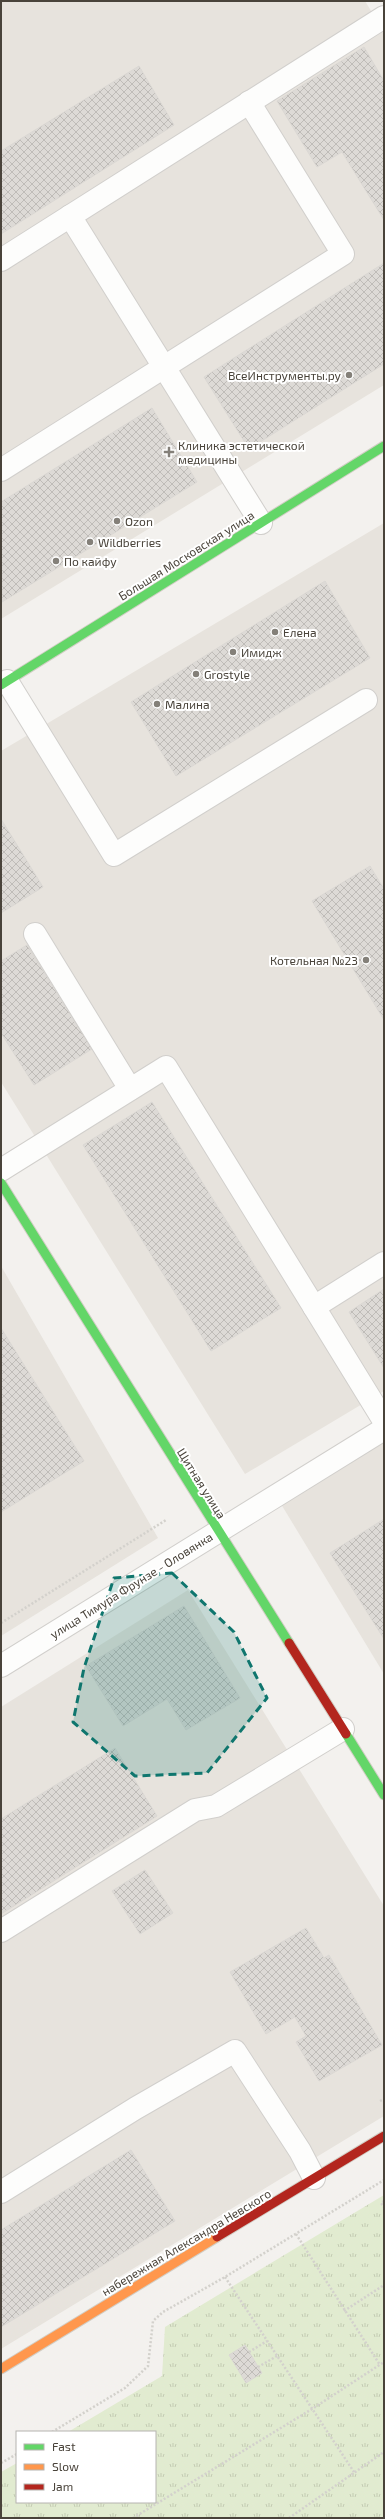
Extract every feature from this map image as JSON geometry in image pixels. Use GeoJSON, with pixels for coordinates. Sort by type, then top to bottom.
{"type":"FeatureCollection","features":[{"type":"Feature","properties":{"kind":"street"},"geometry":{"type":"LineString","coordinates":[[1,260],[384,17]]}},
{"type":"Feature","properties":{"kind":"street"},"geometry":{"type":"LineString","coordinates":[[1,470],[343,254],[249,102]]}},
{"type":"Feature","properties":{"kind":"street"},"geometry":{"type":"LineString","coordinates":[[70,216],[261,523]]}},
{"type":"Feature","properties":{"kind":"street","name":"Большая Московская улица"},"geometry":{"type":"LineString","coordinates":[[4,683],[384,446]]}},
{"type":"Feature","properties":{"kind":"street"},"geometry":{"type":"LineString","coordinates":[[4,683],[114,855],[366,700]]}},
{"type":"Feature","properties":{"kind":"street"},"geometry":{"type":"LineString","coordinates":[[35,934],[130,1089]]}},
{"type":"Feature","properties":{"kind":"street"},"geometry":{"type":"LineString","coordinates":[[1,1170],[166,1067],[384,1421]]}},
{"type":"Feature","properties":{"kind":"street","name":"Щитная улица"},"geometry":{"type":"LineString","coordinates":[[1,1183],[384,1795]]}},
{"type":"Feature","properties":{"kind":"street"},"geometry":{"type":"LineString","coordinates":[[314,1307],[384,1263]]}},
{"type":"Feature","properties":{"kind":"street","name":"улица Тимура Фрунзе - Оловянка"},"geometry":{"type":"LineString","coordinates":[[1,1666],[384,1429]]}},
{"type":"Feature","properties":{"kind":"street"},"geometry":{"type":"LineString","coordinates":[[1,1931],[195,1810],[216,1806],[343,1729]]}},
{"type":"Feature","properties":{"kind":"street"},"geometry":{"type":"LineString","coordinates":[[1,2192],[136,2108],[235,2051],[300,2151],[314,2178]]}},
{"type":"Feature","properties":{"kind":"street","name":"набережная Александра Невского"},"geometry":{"type":"LineString","coordinates":[[1,2369],[384,2136]]}},
{"type":"Feature","properties":{"kind":"path"},"geometry":{"type":"LineString","coordinates":[[1,1623],[166,1520]]}},
{"type":"Feature","properties":{"kind":"path"},"geometry":{"type":"LineString","coordinates":[[380,2101],[384,2099]]}},
{"type":"Feature","properties":{"kind":"path"},"geometry":{"type":"LineString","coordinates":[[54,2431],[124,2388],[148,2366],[153,2321],[163,2312],[225,2277],[384,2180]]}},
{"type":"Feature","properties":{"kind":"path"},"geometry":{"type":"LineString","coordinates":[[384,2201],[381,2203],[384,2207]]}},
{"type":"Feature","properties":{"kind":"path"},"geometry":{"type":"LineString","coordinates":[[296,2234],[380,2365]]}},
{"type":"Feature","properties":{"kind":"path"},"geometry":{"type":"LineString","coordinates":[[225,2277],[354,2472]]}},
{"type":"Feature","properties":{"kind":"path"},"geometry":{"type":"LineString","coordinates":[[344,2311],[384,2285]]}},
{"type":"Feature","properties":{"kind":"path"},"geometry":{"type":"LineString","coordinates":[[249,2352],[267,2341]]}},
{"type":"Feature","properties":{"kind":"path"},"geometry":{"type":"LineString","coordinates":[[258,2367],[277,2356]]}},
{"type":"Feature","properties":{"kind":"path"},"geometry":{"type":"LineString","coordinates":[[133,2518],[312,2409],[384,2362]]}},
{"type":"Feature","properties":{"kind":"path"},"geometry":{"type":"LineString","coordinates":[[289,2518],[384,2452]]}},
{"type":"Feature","properties":{"kind":"path"},"geometry":{"type":"LineString","coordinates":[[1,2464],[16,2455]]}},
{"type":"Feature","properties":{"kind":"highlighted area"},"geometry":{"type":"Polygon","coordinates":[[[172,1573],[234,1632],[267,1698],[207,1773],[135,1776],[73,1722],[84,1668],[114,1578],[172,1573]]]}},
{"type":"Feature","properties":{"kind":"shaded area"},"geometry":{"type":"Polygon","coordinates":[[[1,1],[365,1],[384,32],[384,385],[1,619],[1,1]]]}},
{"type":"Feature","properties":{"kind":"shaded area"},"geometry":{"type":"Polygon","coordinates":[[[384,523],[384,1391],[245,1474],[1,1082],[1,751],[384,523]]]}},
{"type":"Feature","properties":{"kind":"shaded area"},"geometry":{"type":"Polygon","coordinates":[[[1,1266],[158,1538],[1,1636],[1,1266]]]}},
{"type":"Feature","properties":{"kind":"shaded area"},"geometry":{"type":"Polygon","coordinates":[[[384,1442],[384,1674],[281,1504],[384,1442]]]}},
{"type":"Feature","properties":{"kind":"shaded area"},"geometry":{"type":"Polygon","coordinates":[[[188,1590],[384,1906],[384,2116],[1,2349],[1,1707],[188,1590]]]}},
{"type":"Feature","properties":{"kind":"green space"},"geometry":{"type":"Polygon","coordinates":[[[384,2195],[384,2518],[1,2518],[1,2472],[16,2464],[16,2503],[156,2503],[156,2431],[70,2431],[162,2376],[165,2327],[384,2195]]]}},
{"type":"Feature","properties":{"kind":"building"},"geometry":{"type":"Polygon","coordinates":[[[364,47],[384,81],[384,220],[342,152],[317,167],[277,101],[364,47]]]}},
{"type":"Feature","properties":{"kind":"building"},"geometry":{"type":"Polygon","coordinates":[[[139,66],[174,125],[1,234],[1,151],[139,66]]]}},
{"type":"Feature","properties":{"kind":"building"},"geometry":{"type":"Polygon","coordinates":[[[384,263],[384,364],[249,449],[204,377],[384,263]]]}},
{"type":"Feature","properties":{"kind":"building"},"geometry":{"type":"Polygon","coordinates":[[[152,408],[197,482],[2,602],[1,502],[152,408]]]}},
{"type":"Feature","properties":{"kind":"building"},"geometry":{"type":"Polygon","coordinates":[[[325,581],[370,658],[176,776],[131,702],[325,581]]]}},
{"type":"Feature","properties":{"kind":"building"},"geometry":{"type":"Polygon","coordinates":[[[1,819],[43,887],[1,913],[1,819]]]}},
{"type":"Feature","properties":{"kind":"building","name":"Котельная №23"},"geometry":{"type":"Polygon","coordinates":[[[370,866],[384,889],[384,1020],[312,901],[370,866]]]}},
{"type":"Feature","properties":{"kind":"building"},"geometry":{"type":"Polygon","coordinates":[[[27,945],[92,1049],[34,1085],[1,1033],[1,961],[27,945]]]}},
{"type":"Feature","properties":{"kind":"building"},"geometry":{"type":"Polygon","coordinates":[[[152,1102],[281,1308],[211,1351],[83,1145],[152,1102]]]}},
{"type":"Feature","properties":{"kind":"building"},"geometry":{"type":"Polygon","coordinates":[[[384,1289],[384,1368],[349,1312],[384,1289]]]}},
{"type":"Feature","properties":{"kind":"building"},"geometry":{"type":"Polygon","coordinates":[[[1,1328],[84,1461],[1,1512],[1,1328]]]}},
{"type":"Feature","properties":{"kind":"building"},"geometry":{"type":"Polygon","coordinates":[[[384,1519],[384,1639],[330,1553],[384,1519]]]}},
{"type":"Feature","properties":{"kind":"building"},"geometry":{"type":"Polygon","coordinates":[[[184,1606],[240,1698],[186,1730],[167,1699],[123,1726],[86,1666],[184,1606]]]}},
{"type":"Feature","properties":{"kind":"building"},"geometry":{"type":"Polygon","coordinates":[[[115,1748],[157,1816],[1,1914],[1,1819],[115,1748]]]}},
{"type":"Feature","properties":{"kind":"building"},"geometry":{"type":"Polygon","coordinates":[[[145,1870],[173,1913],[140,1934],[112,1891],[145,1870]]]}},
{"type":"Feature","properties":{"kind":"building"},"geometry":{"type":"Polygon","coordinates":[[[306,1928],[324,1958],[329,1955],[382,2045],[319,2081],[296,2042],[306,2036],[295,2017],[266,2034],[230,1972],[306,1928]]]}},
{"type":"Feature","properties":{"kind":"building"},"geometry":{"type":"Polygon","coordinates":[[[131,2150],[175,2221],[1,2327],[1,2230],[131,2150]]]}},
{"type":"Feature","properties":{"kind":"building"},"geometry":{"type":"Polygon","coordinates":[[[245,2345],[262,2373],[246,2383],[229,2355],[245,2345]]]}},
{"type":"Feature","properties":{"kind":"traffic: fast"},"geometry":{"type":"LineString","coordinates":[[1,685],[384,446]]}},
{"type":"Feature","properties":{"kind":"traffic: fast"},"geometry":{"type":"LineString","coordinates":[[1,1183],[289,1643]]}},
{"type":"Feature","properties":{"kind":"traffic: fast"},"geometry":{"type":"LineString","coordinates":[[346,1734],[384,1795]]}},
{"type":"Feature","properties":{"kind":"traffic: slow"},"geometry":{"type":"LineString","coordinates":[[1,2369],[217,2237]]}},
{"type":"Feature","properties":{"kind":"traffic: jam"},"geometry":{"type":"LineString","coordinates":[[289,1643],[346,1734]]}},
{"type":"Feature","properties":{"kind":"traffic: jam"},"geometry":{"type":"LineString","coordinates":[[217,2237],[384,2136]]}},
{"type":"Feature","properties":{"kind":"place","name":"ВсеИнструменты.ру"},"geometry":{"type":"Point","coordinates":[349,375]}},
{"type":"Feature","properties":{"kind":"place","name":"Клиника эстетической медицины"},"geometry":{"type":"Point","coordinates":[169,452]}},
{"type":"Feature","properties":{"kind":"place","name":"Ozon"},"geometry":{"type":"Point","coordinates":[117,521]}},
{"type":"Feature","properties":{"kind":"place","name":"Wildberries"},"geometry":{"type":"Point","coordinates":[90,542]}},
{"type":"Feature","properties":{"kind":"place","name":"По кайфу"},"geometry":{"type":"Point","coordinates":[56,561]}},
{"type":"Feature","properties":{"kind":"place","name":"Елена"},"geometry":{"type":"Point","coordinates":[275,632]}},
{"type":"Feature","properties":{"kind":"place","name":"Имидж"},"geometry":{"type":"Point","coordinates":[233,652]}},
{"type":"Feature","properties":{"kind":"place","name":"Grostyle"},"geometry":{"type":"Point","coordinates":[196,674]}},
{"type":"Feature","properties":{"kind":"place","name":"Малина"},"geometry":{"type":"Point","coordinates":[157,704]}},
{"type":"Feature","properties":{"kind":"place","name":"Котельная №23"},"geometry":{"type":"Point","coordinates":[366,960]}}]}
